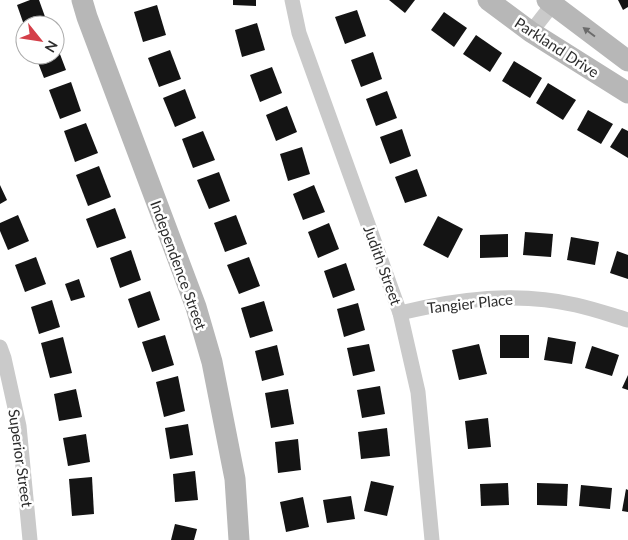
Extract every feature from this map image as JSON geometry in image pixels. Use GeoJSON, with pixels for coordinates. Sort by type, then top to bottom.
{"type":"FeatureCollection","features":[{"type":"Feature","properties":{"kind":"street","name":"Independence Street"},"geometry":{"type":"LineString","coordinates":[[82,0],[196,307],[212,362],[235,479],[239,540]]}},
{"type":"Feature","properties":{"kind":"street","name":"Judith Street"},"geometry":{"type":"LineString","coordinates":[[292,0],[299,33],[400,313],[418,392],[432,540]]}},
{"type":"Feature","properties":{"kind":"street","name":"Parkland Drive"},"geometry":{"type":"LineString","coordinates":[[488,0],[531,32],[628,93]]}},
{"type":"Feature","properties":{"kind":"street","name":"Parkland Drive"},"geometry":{"type":"LineString","coordinates":[[552,1],[628,62]]}},
{"type":"Feature","properties":{"kind":"street"},"geometry":{"type":"LineString","coordinates":[[531,32],[552,1]]}},
{"type":"Feature","properties":{"kind":"street","name":"Tangier Place"},"geometry":{"type":"LineString","coordinates":[[400,313],[436,304],[527,298],[575,304],[628,320]]}},
{"type":"Feature","properties":{"kind":"street","name":"Superior Street"},"geometry":{"type":"LineString","coordinates":[[0,347],[19,426],[30,540]]}},
{"type":"Feature","properties":{"kind":"building"},"geometry":{"type":"Polygon","coordinates":[[[30,0],[39,0],[44,15],[20,15],[17,5],[30,0]]]}},
{"type":"Feature","properties":{"kind":"building"},"geometry":{"type":"Polygon","coordinates":[[[233,0],[256,0],[256,6],[233,5],[233,0]]]}},
{"type":"Feature","properties":{"kind":"building"},"geometry":{"type":"Polygon","coordinates":[[[389,0],[415,0],[405,13],[389,0]]]}},
{"type":"Feature","properties":{"kind":"building"},"geometry":{"type":"Polygon","coordinates":[[[618,0],[628,0],[628,7],[623,10],[618,0]]]}},
{"type":"Feature","properties":{"kind":"building"},"geometry":{"type":"Polygon","coordinates":[[[157,5],[166,35],[143,42],[134,12],[157,5]]]}},
{"type":"Feature","properties":{"kind":"building"},"geometry":{"type":"Polygon","coordinates":[[[357,10],[366,36],[345,44],[335,17],[357,10]]]}},
{"type":"Feature","properties":{"kind":"building"},"geometry":{"type":"Polygon","coordinates":[[[444,12],[467,28],[454,47],[431,30],[444,12]]]}},
{"type":"Feature","properties":{"kind":"building"},"geometry":{"type":"Polygon","coordinates":[[[257,23],[265,50],[242,57],[235,30],[257,23]]]}},
{"type":"Feature","properties":{"kind":"building"},"geometry":{"type":"Polygon","coordinates":[[[476,35],[502,53],[490,72],[463,54],[476,35]]]}},
{"type":"Feature","properties":{"kind":"building"},"geometry":{"type":"Polygon","coordinates":[[[170,50],[181,79],[159,87],[148,58],[170,50]]]}},
{"type":"Feature","properties":{"kind":"building"},"geometry":{"type":"Polygon","coordinates":[[[373,52],[382,79],[361,87],[351,60],[373,52]]]}},
{"type":"Feature","properties":{"kind":"building"},"geometry":{"type":"Polygon","coordinates":[[[514,61],[542,78],[530,98],[502,81],[514,61]]]}},
{"type":"Feature","properties":{"kind":"building"},"geometry":{"type":"Polygon","coordinates":[[[39,65],[64,65],[66,70],[44,78],[39,65]]]}},
{"type":"Feature","properties":{"kind":"building"},"geometry":{"type":"Polygon","coordinates":[[[272,67],[282,93],[260,102],[250,75],[272,67]]]}},
{"type":"Feature","properties":{"kind":"building"},"geometry":{"type":"Polygon","coordinates":[[[71,82],[81,111],[60,119],[49,90],[71,82]]]}},
{"type":"Feature","properties":{"kind":"building"},"geometry":{"type":"Polygon","coordinates":[[[548,83],[576,100],[563,120],[536,103],[548,83]]]}},
{"type":"Feature","properties":{"kind":"building"},"geometry":{"type":"Polygon","coordinates":[[[185,89],[196,118],[175,127],[163,98],[185,89]]]}},
{"type":"Feature","properties":{"kind":"building"},"geometry":{"type":"Polygon","coordinates":[[[387,91],[397,118],[376,126],[366,99],[387,91]]]}},
{"type":"Feature","properties":{"kind":"building"},"geometry":{"type":"Polygon","coordinates":[[[287,106],[297,132],[276,141],[266,115],[287,106]]]}},
{"type":"Feature","properties":{"kind":"building"},"geometry":{"type":"Polygon","coordinates":[[[588,110],[613,124],[601,144],[577,130],[588,110]]]}},
{"type":"Feature","properties":{"kind":"building"},"geometry":{"type":"Polygon","coordinates":[[[86,123],[98,153],[75,162],[64,131],[86,123]]]}},
{"type":"Feature","properties":{"kind":"building"},"geometry":{"type":"Polygon","coordinates":[[[622,128],[628,131],[628,158],[610,147],[622,128]]]}},
{"type":"Feature","properties":{"kind":"building"},"geometry":{"type":"Polygon","coordinates":[[[402,129],[411,156],[390,164],[380,137],[402,129]]]}},
{"type":"Feature","properties":{"kind":"building"},"geometry":{"type":"Polygon","coordinates":[[[203,131],[215,160],[193,168],[182,139],[203,131]]]}},
{"type":"Feature","properties":{"kind":"building"},"geometry":{"type":"Polygon","coordinates":[[[302,147],[310,174],[288,181],[280,154],[302,147]]]}},
{"type":"Feature","properties":{"kind":"building"},"geometry":{"type":"Polygon","coordinates":[[[99,166],[111,197],[88,206],[76,175],[99,166]]]}},
{"type":"Feature","properties":{"kind":"building"},"geometry":{"type":"Polygon","coordinates":[[[417,169],[427,196],[405,203],[395,177],[417,169]]]}},
{"type":"Feature","properties":{"kind":"building"},"geometry":{"type":"Polygon","coordinates":[[[219,172],[230,201],[209,209],[197,180],[219,172]]]}},
{"type":"Feature","properties":{"kind":"building"},"geometry":{"type":"Polygon","coordinates":[[[0,185],[7,200],[0,204],[0,185]]]}},
{"type":"Feature","properties":{"kind":"building"},"geometry":{"type":"Polygon","coordinates":[[[314,185],[325,212],[303,220],[293,194],[314,185]]]}},
{"type":"Feature","properties":{"kind":"building"},"geometry":{"type":"Polygon","coordinates":[[[115,208],[126,238],[97,248],[86,219],[115,208]]]}},
{"type":"Feature","properties":{"kind":"building"},"geometry":{"type":"Polygon","coordinates":[[[18,215],[29,241],[8,250],[0,231],[0,223],[18,215]]]}},
{"type":"Feature","properties":{"kind":"building"},"geometry":{"type":"Polygon","coordinates":[[[236,215],[247,244],[225,252],[214,223],[236,215]]]}},
{"type":"Feature","properties":{"kind":"building"},"geometry":{"type":"Polygon","coordinates":[[[438,216],[463,229],[448,258],[423,245],[438,216]]]}},
{"type":"Feature","properties":{"kind":"building"},"geometry":{"type":"Polygon","coordinates":[[[329,223],[339,249],[318,258],[308,232],[329,223]]]}},
{"type":"Feature","properties":{"kind":"building"},"geometry":{"type":"Polygon","coordinates":[[[525,232],[553,234],[551,257],[523,255],[525,232]]]}},
{"type":"Feature","properties":{"kind":"building"},"geometry":{"type":"Polygon","coordinates":[[[508,234],[508,257],[480,258],[480,235],[508,234]]]}},
{"type":"Feature","properties":{"kind":"building"},"geometry":{"type":"Polygon","coordinates":[[[571,237],[599,242],[595,265],[567,260],[571,237]]]}},
{"type":"Feature","properties":{"kind":"building"},"geometry":{"type":"Polygon","coordinates":[[[131,250],[141,280],[120,288],[110,258],[131,250]]]}},
{"type":"Feature","properties":{"kind":"building"},"geometry":{"type":"Polygon","coordinates":[[[617,251],[628,255],[628,279],[610,273],[617,251]]]}},
{"type":"Feature","properties":{"kind":"building"},"geometry":{"type":"Polygon","coordinates":[[[36,257],[46,284],[25,292],[15,265],[36,257]]]}},
{"type":"Feature","properties":{"kind":"building"},"geometry":{"type":"Polygon","coordinates":[[[249,257],[260,286],[239,294],[227,265],[249,257]]]}},
{"type":"Feature","properties":{"kind":"building"},"geometry":{"type":"Polygon","coordinates":[[[346,263],[355,290],[333,298],[324,271],[346,263]]]}},
{"type":"Feature","properties":{"kind":"building"},"geometry":{"type":"Polygon","coordinates":[[[79,279],[85,297],[71,301],[65,284],[79,279]]]}},
{"type":"Feature","properties":{"kind":"building"},"geometry":{"type":"Polygon","coordinates":[[[150,291],[160,320],[138,328],[128,299],[150,291]]]}},
{"type":"Feature","properties":{"kind":"building"},"geometry":{"type":"Polygon","coordinates":[[[52,300],[60,327],[39,334],[31,307],[52,300]]]}},
{"type":"Feature","properties":{"kind":"building"},"geometry":{"type":"Polygon","coordinates":[[[264,301],[273,331],[250,338],[241,308],[264,301]]]}},
{"type":"Feature","properties":{"kind":"building"},"geometry":{"type":"Polygon","coordinates":[[[358,303],[365,330],[344,337],[337,309],[358,303]]]}},
{"type":"Feature","properties":{"kind":"building"},"geometry":{"type":"Polygon","coordinates":[[[165,335],[174,365],[152,372],[142,342],[165,335]]]}},
{"type":"Feature","properties":{"kind":"building"},"geometry":{"type":"Polygon","coordinates":[[[500,335],[529,335],[529,358],[500,358],[500,335]]]}},
{"type":"Feature","properties":{"kind":"building"},"geometry":{"type":"Polygon","coordinates":[[[63,337],[72,373],[50,378],[41,343],[63,337]]]}},
{"type":"Feature","properties":{"kind":"building"},"geometry":{"type":"Polygon","coordinates":[[[548,337],[576,342],[572,364],[544,360],[548,337]]]}},
{"type":"Feature","properties":{"kind":"building"},"geometry":{"type":"Polygon","coordinates":[[[369,344],[375,371],[353,376],[347,348],[369,344]]]}},
{"type":"Feature","properties":{"kind":"building"},"geometry":{"type":"Polygon","coordinates":[[[479,344],[487,374],[459,380],[452,350],[479,344]]]}},
{"type":"Feature","properties":{"kind":"building"},"geometry":{"type":"Polygon","coordinates":[[[277,345],[284,375],[262,381],[255,351],[277,345]]]}},
{"type":"Feature","properties":{"kind":"building"},"geometry":{"type":"Polygon","coordinates":[[[592,346],[619,355],[612,376],[585,368],[592,346]]]}},
{"type":"Feature","properties":{"kind":"building"},"geometry":{"type":"Polygon","coordinates":[[[628,375],[628,390],[622,388],[628,375]]]}},
{"type":"Feature","properties":{"kind":"building"},"geometry":{"type":"Polygon","coordinates":[[[178,376],[185,411],[164,417],[156,382],[178,376]]]}},
{"type":"Feature","properties":{"kind":"building"},"geometry":{"type":"Polygon","coordinates":[[[380,386],[385,414],[362,418],[357,390],[380,386]]]}},
{"type":"Feature","properties":{"kind":"building"},"geometry":{"type":"Polygon","coordinates":[[[76,389],[82,417],[59,421],[54,394],[76,389]]]}},
{"type":"Feature","properties":{"kind":"building"},"geometry":{"type":"Polygon","coordinates":[[[288,389],[294,424],[271,428],[265,393],[288,389]]]}},
{"type":"Feature","properties":{"kind":"building"},"geometry":{"type":"Polygon","coordinates":[[[488,418],[491,447],[468,449],[465,421],[488,418]]]}},
{"type":"Feature","properties":{"kind":"building"},"geometry":{"type":"Polygon","coordinates":[[[188,424],[193,455],[170,459],[165,428],[188,424]]]}},
{"type":"Feature","properties":{"kind":"building"},"geometry":{"type":"Polygon","coordinates":[[[387,428],[390,456],[361,459],[358,432],[387,428]]]}},
{"type":"Feature","properties":{"kind":"building"},"geometry":{"type":"Polygon","coordinates":[[[86,434],[90,462],[68,466],[63,438],[86,434]]]}},
{"type":"Feature","properties":{"kind":"building"},"geometry":{"type":"Polygon","coordinates":[[[298,439],[301,470],[278,473],[275,442],[298,439]]]}},
{"type":"Feature","properties":{"kind":"building"},"geometry":{"type":"Polygon","coordinates":[[[195,471],[198,500],[175,502],[173,474],[195,471]]]}},
{"type":"Feature","properties":{"kind":"building"},"geometry":{"type":"Polygon","coordinates":[[[92,477],[94,514],[72,516],[69,479],[92,477]]]}},
{"type":"Feature","properties":{"kind":"building"},"geometry":{"type":"Polygon","coordinates":[[[371,481],[394,486],[387,516],[364,511],[371,481]]]}},
{"type":"Feature","properties":{"kind":"building"},"geometry":{"type":"Polygon","coordinates":[[[508,483],[509,505],[481,506],[480,484],[508,483]]]}},
{"type":"Feature","properties":{"kind":"building"},"geometry":{"type":"Polygon","coordinates":[[[537,483],[568,484],[567,506],[537,505],[537,483]]]}},
{"type":"Feature","properties":{"kind":"building"},"geometry":{"type":"Polygon","coordinates":[[[581,485],[612,488],[610,509],[579,506],[581,485]]]}},
{"type":"Feature","properties":{"kind":"building"},"geometry":{"type":"Polygon","coordinates":[[[626,489],[628,490],[628,512],[622,511],[626,489]]]}},
{"type":"Feature","properties":{"kind":"building"},"geometry":{"type":"Polygon","coordinates":[[[351,496],[355,519],[327,523],[323,500],[351,496]]]}},
{"type":"Feature","properties":{"kind":"building"},"geometry":{"type":"Polygon","coordinates":[[[303,497],[309,527],[286,532],[280,502],[303,497]]]}},
{"type":"Feature","properties":{"kind":"building"},"geometry":{"type":"Polygon","coordinates":[[[175,524],[197,529],[194,540],[171,540],[175,524]]]}}]}
